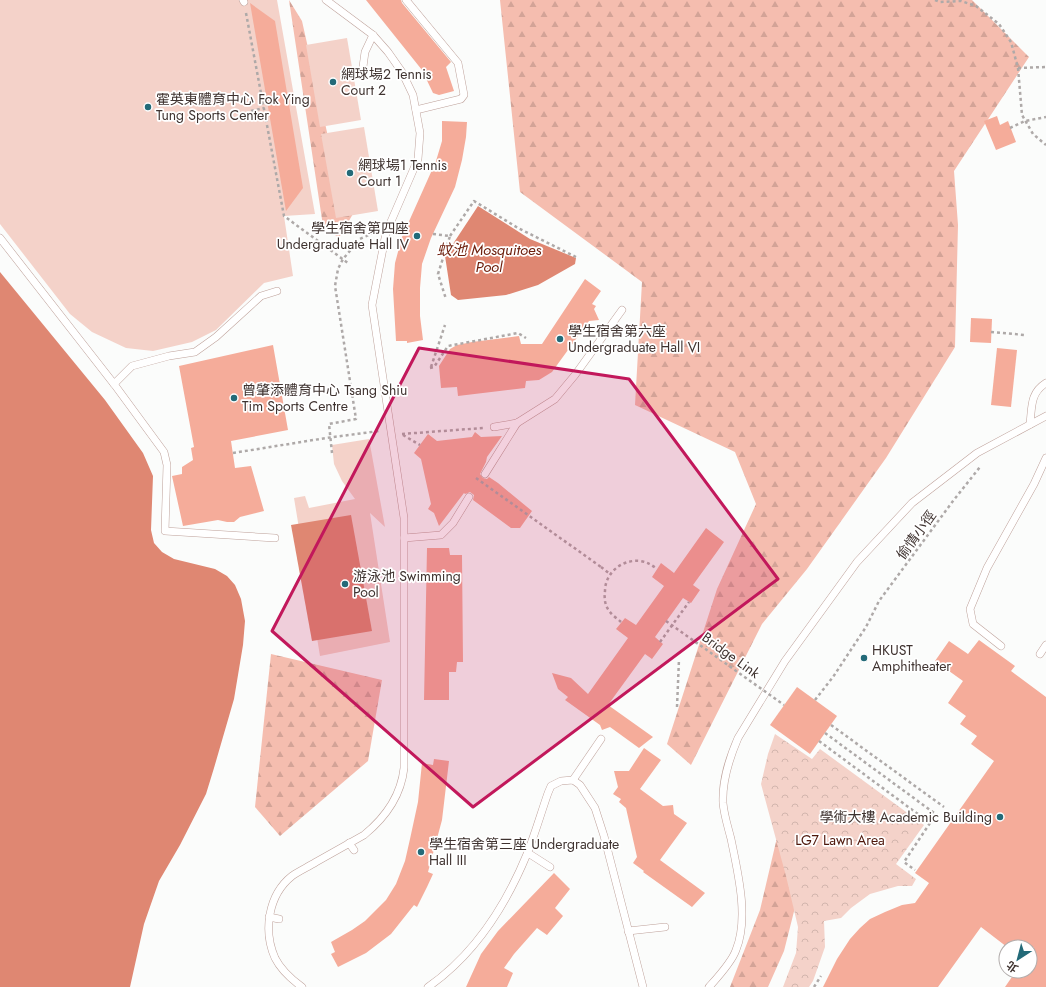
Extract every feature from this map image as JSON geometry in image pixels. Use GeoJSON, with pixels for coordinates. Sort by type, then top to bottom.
{"type":"FeatureCollection","features":[{"type":"Feature","properties":{"kind":"lane"},"geometry":{"type":"LineString","coordinates":[[302,987],[290,977],[276,958],[270,936],[269,916],[273,901],[281,888],[292,876],[364,835],[382,819],[392,806],[403,780],[404,518],[372,305],[386,233],[418,159],[420,133],[413,95],[402,72],[388,52],[373,35],[326,0]]}},
{"type":"Feature","properties":{"kind":"lane"},"geometry":{"type":"LineString","coordinates":[[406,0],[458,63],[464,95],[461,99],[416,110]]}},
{"type":"Feature","properties":{"kind":"lane"},"geometry":{"type":"LineString","coordinates":[[362,74],[365,52],[373,35]]}},
{"type":"Feature","properties":{"kind":"lane"},"geometry":{"type":"LineString","coordinates":[[0,238],[114,384],[164,452],[167,465],[165,531],[275,538]]}},
{"type":"Feature","properties":{"kind":"lane"},"geometry":{"type":"LineString","coordinates":[[114,384],[132,366],[169,356],[195,352],[216,337],[261,296],[277,291]]}},
{"type":"Feature","properties":{"kind":"lane"},"geometry":{"type":"LineString","coordinates":[[494,427],[517,423],[534,414],[555,399],[575,375],[622,310]]}},
{"type":"Feature","properties":{"kind":"lane"},"geometry":{"type":"LineString","coordinates":[[1030,424],[1034,395],[1038,388],[1046,383]]}},
{"type":"Feature","properties":{"kind":"lane"},"geometry":{"type":"LineString","coordinates":[[709,987],[736,952],[742,931],[741,902],[737,873],[723,804],[724,777],[738,738],[785,661],[857,562],[907,508],[977,453],[1046,416]]}},
{"type":"Feature","properties":{"kind":"lane"},"geometry":{"type":"LineString","coordinates":[[485,474],[517,423]]}},
{"type":"Feature","properties":{"kind":"lane"},"geometry":{"type":"LineString","coordinates":[[1001,646],[973,624],[970,609],[987,568],[1034,484],[1046,458]]}},
{"type":"Feature","properties":{"kind":"lane"},"geometry":{"type":"LineString","coordinates":[[404,538],[441,536],[453,523],[470,497]]}},
{"type":"Feature","properties":{"kind":"lane"},"geometry":{"type":"LineString","coordinates":[[1040,654],[1046,645]]}},
{"type":"Feature","properties":{"kind":"lane"},"geometry":{"type":"LineString","coordinates":[[573,780],[601,739]]}},
{"type":"Feature","properties":{"kind":"lane"},"geometry":{"type":"LineString","coordinates":[[428,987],[461,959],[483,933],[511,890],[528,852],[551,786],[561,780],[573,780],[580,785],[595,808],[604,836],[643,987]]}},
{"type":"Feature","properties":{"kind":"lane"},"geometry":{"type":"LineString","coordinates":[[349,843],[354,850]]}},
{"type":"Feature","properties":{"kind":"lane"},"geometry":{"type":"LineString","coordinates":[[528,852],[550,867]]}},
{"type":"Feature","properties":{"kind":"lane"},"geometry":{"type":"LineString","coordinates":[[269,916],[279,919]]}},
{"type":"Feature","properties":{"kind":"lane"},"geometry":{"type":"LineString","coordinates":[[628,931],[665,927]]}},
{"type":"Feature","properties":{"kind":"path"},"geometry":{"type":"LineString","coordinates":[[935,0],[940,2],[961,1],[976,6],[999,24],[1011,42],[1018,68],[1022,115],[1033,134],[1046,145]]}},
{"type":"Feature","properties":{"kind":"path"},"geometry":{"type":"LineString","coordinates":[[243,1],[284,216],[348,263]]}},
{"type":"Feature","properties":{"kind":"path"},"geometry":{"type":"LineString","coordinates":[[1018,68],[1046,67]]}},
{"type":"Feature","properties":{"kind":"path"},"geometry":{"type":"LineString","coordinates":[[251,111],[264,108]]}},
{"type":"Feature","properties":{"kind":"path"},"geometry":{"type":"LineString","coordinates":[[1010,128],[1025,121],[1046,117]]}},
{"type":"Feature","properties":{"kind":"path"},"geometry":{"type":"LineString","coordinates":[[446,299],[438,274],[450,236],[474,202],[518,228],[576,257]]}},
{"type":"Feature","properties":{"kind":"path"},"geometry":{"type":"LineString","coordinates":[[332,453],[329,424],[356,419],[335,286],[338,269],[343,259],[360,239],[391,224]]}},
{"type":"Feature","properties":{"kind":"path"},"geometry":{"type":"LineString","coordinates":[[433,234],[450,236]]}},
{"type":"Feature","properties":{"kind":"path"},"geometry":{"type":"LineString","coordinates":[[444,325],[430,368],[434,367],[448,346],[518,333],[526,338]]}},
{"type":"Feature","properties":{"kind":"path"},"geometry":{"type":"LineString","coordinates":[[991,332],[1025,335]]}},
{"type":"Feature","properties":{"kind":"path"},"geometry":{"type":"LineString","coordinates":[[392,434],[494,427]]}},
{"type":"Feature","properties":{"kind":"path"},"geometry":{"type":"LineString","coordinates":[[233,453],[369,432]]}},
{"type":"Feature","properties":{"kind":"path"},"geometry":{"type":"LineString","coordinates":[[402,434],[420,445]]}},
{"type":"Feature","properties":{"kind":"path","name":"偷情小徑"},"geometry":{"type":"LineString","coordinates":[[815,700],[833,677],[866,627],[879,601],[984,461]]}},
{"type":"Feature","properties":{"kind":"path"},"geometry":{"type":"LineString","coordinates":[[476,478],[610,574]]}},
{"type":"Feature","properties":{"kind":"path"},"geometry":{"type":"LineString","coordinates":[[621,622],[609,612],[604,600],[605,586],[610,574],[618,566],[624,563],[639,561],[648,563],[658,569]]}},
{"type":"Feature","properties":{"kind":"path"},"geometry":{"type":"LineString","coordinates":[[660,642],[689,602]]}},
{"type":"Feature","properties":{"kind":"path","name":"Bridge Link"},"geometry":{"type":"LineString","coordinates":[[666,621],[784,705]]}},
{"type":"Feature","properties":{"kind":"path"},"geometry":{"type":"LineString","coordinates":[[677,707],[679,659]]}},
{"type":"Feature","properties":{"kind":"path"},"geometry":{"type":"LineString","coordinates":[[831,725],[944,807]]}},
{"type":"Feature","properties":{"kind":"path"},"geometry":{"type":"LineString","coordinates":[[825,733],[941,818]]}},
{"type":"Feature","properties":{"kind":"path"},"geometry":{"type":"LineString","coordinates":[[819,741],[930,823],[904,862],[915,870]]}},
{"type":"Feature","properties":{"kind":"path"},"geometry":{"type":"LineString","coordinates":[[814,987],[821,976]]}},
{"type":"Feature","properties":{"kind":"highlighted area"},"geometry":{"type":"Polygon","coordinates":[[[419,348],[629,379],[778,579],[473,807],[272,631],[419,348]]]}},
{"type":"Feature","properties":{"kind":"green space","name":"霍英東體育中心 Fok Ying Tung Sports Center"},"geometry":{"type":"Polygon","coordinates":[[[0,0],[277,0],[315,214],[284,216],[293,276],[264,283],[216,330],[192,342],[153,351],[126,348],[92,332],[70,314],[0,224],[0,0]]]}},
{"type":"Feature","properties":{"kind":"green space"},"geometry":{"type":"Polygon","coordinates":[[[289,0],[302,21],[342,199],[361,200],[339,238],[323,226],[289,0]]]}},
{"type":"Feature","properties":{"kind":"green space"},"geometry":{"type":"Polygon","coordinates":[[[500,0],[972,0],[1029,57],[954,171],[958,225],[955,347],[886,458],[807,569],[762,624],[691,765],[667,744],[717,589],[756,504],[735,452],[635,405],[642,282],[520,192],[500,0]]]}},
{"type":"Feature","properties":{"kind":"green space","name":"網球場2 Tennis Court 2"},"geometry":{"type":"Polygon","coordinates":[[[347,38],[361,120],[320,127],[306,45],[347,38]]]}},
{"type":"Feature","properties":{"kind":"green space","name":"網球場1 Tennis Court 1"},"geometry":{"type":"Polygon","coordinates":[[[364,127],[378,211],[336,218],[321,134],[364,127]]]}},
{"type":"Feature","properties":{"kind":"green space","name":"游泳池 Swimming Pool"},"geometry":{"type":"Polygon","coordinates":[[[369,439],[385,527],[370,513],[390,642],[320,656],[294,498],[305,496],[309,508],[355,499],[342,481],[334,464],[332,445],[369,439]]]}},
{"type":"Feature","properties":{"kind":"green space"},"geometry":{"type":"Polygon","coordinates":[[[271,654],[382,680],[368,761],[280,836],[255,807],[271,654]]]}},
{"type":"Feature","properties":{"kind":"green space","name":"LG7 Lawn Area"},"geometry":{"type":"Polygon","coordinates":[[[775,734],[812,759],[820,749],[924,825],[896,864],[916,879],[912,886],[898,886],[870,894],[851,908],[841,918],[824,921],[825,947],[813,981],[809,987],[783,987],[796,953],[798,927],[761,784],[768,754],[775,734]]]}},
{"type":"Feature","properties":{"kind":"green space"},"geometry":{"type":"Polygon","coordinates":[[[790,782],[810,848],[784,951],[768,987],[730,987],[760,910],[790,782]]]}},
{"type":"Feature","properties":{"kind":"water","name":"蚊池 Mosquitoes Pool"},"geometry":{"type":"Polygon","coordinates":[[[478,206],[530,239],[576,258],[575,264],[538,285],[506,295],[458,300],[451,295],[445,256],[478,206]]]}},
{"type":"Feature","properties":{"kind":"water"},"geometry":{"type":"Polygon","coordinates":[[[0,272],[105,400],[143,453],[153,476],[151,530],[154,543],[162,552],[174,559],[215,569],[227,576],[235,585],[241,599],[245,621],[243,645],[234,699],[206,794],[180,845],[159,881],[144,924],[130,987],[0,987],[0,272]]]}},
{"type":"Feature","properties":{"kind":"water"},"geometry":{"type":"Polygon","coordinates":[[[351,515],[372,631],[312,641],[291,525],[351,515]]]}},
{"type":"Feature","properties":{"kind":"building"},"geometry":{"type":"Polygon","coordinates":[[[366,0],[401,0],[451,62],[446,67],[454,91],[439,95],[433,93],[422,70],[366,0]]]}},
{"type":"Feature","properties":{"kind":"building"},"geometry":{"type":"Polygon","coordinates":[[[250,3],[275,21],[303,188],[286,211],[250,3]]]}},
{"type":"Feature","properties":{"kind":"building"},"geometry":{"type":"Polygon","coordinates":[[[997,116],[1000,125],[1008,121],[1016,142],[996,150],[984,121],[997,116]]]}},
{"type":"Feature","properties":{"kind":"building","name":"學生宿舍第四座 Undergraduate Hall IV"},"geometry":{"type":"Polygon","coordinates":[[[442,121],[467,122],[462,160],[455,187],[431,238],[422,264],[420,316],[423,340],[407,343],[407,341],[396,341],[393,289],[395,263],[402,237],[436,161],[442,141],[442,121]]]}},
{"type":"Feature","properties":{"kind":"building","name":"學生宿舍第六座 Undergraduate Hall VI"},"geometry":{"type":"Polygon","coordinates":[[[585,279],[601,291],[592,304],[596,306],[594,309],[599,320],[589,321],[552,372],[539,380],[526,381],[525,388],[458,396],[457,387],[441,388],[439,366],[450,349],[457,345],[519,336],[521,344],[542,344],[585,279]]]}},
{"type":"Feature","properties":{"kind":"building"},"geometry":{"type":"Polygon","coordinates":[[[971,318],[992,319],[991,343],[970,342],[971,318]]]}},
{"type":"Feature","properties":{"kind":"building","name":"曾肇添體育中心 Tsang Shiu Tim Sports Centre"},"geometry":{"type":"Polygon","coordinates":[[[273,345],[288,430],[231,441],[235,468],[251,466],[264,511],[240,517],[234,522],[218,520],[183,526],[172,476],[182,474],[182,467],[193,460],[191,448],[194,447],[179,366],[273,345]]]}},
{"type":"Feature","properties":{"kind":"building"},"geometry":{"type":"Polygon","coordinates":[[[997,348],[1017,350],[1011,407],[991,405],[997,348]]]}},
{"type":"Feature","properties":{"kind":"building"},"geometry":{"type":"Polygon","coordinates":[[[475,432],[481,437],[502,436],[487,457],[480,474],[483,478],[487,479],[489,477],[498,483],[532,511],[520,528],[511,528],[473,500],[474,495],[470,492],[464,493],[439,526],[434,513],[428,509],[431,504],[421,459],[414,453],[428,434],[437,441],[472,437],[475,432]]]}},
{"type":"Feature","properties":{"kind":"building"},"geometry":{"type":"Polygon","coordinates":[[[706,528],[724,542],[693,585],[700,590],[691,603],[683,598],[655,637],[663,644],[652,659],[645,654],[608,705],[653,737],[639,748],[610,727],[602,730],[600,725],[565,700],[568,697],[558,689],[552,673],[571,678],[588,694],[628,638],[616,629],[625,618],[636,625],[664,586],[652,577],[661,563],[674,573],[706,528]]]}},
{"type":"Feature","properties":{"kind":"building"},"geometry":{"type":"Polygon","coordinates":[[[427,548],[449,548],[450,555],[462,555],[463,662],[457,662],[456,672],[449,672],[449,700],[424,700],[427,548]]]}},
{"type":"Feature","properties":{"kind":"building","name":"學術大樓 Academic Building"},"geometry":{"type":"Polygon","coordinates":[[[979,640],[1015,666],[1011,671],[1046,697],[1046,987],[1005,987],[1010,979],[1038,979],[1038,939],[998,940],[981,927],[938,987],[823,987],[837,959],[850,939],[860,928],[870,919],[885,912],[902,905],[915,903],[929,883],[915,873],[994,761],[971,744],[977,736],[960,724],[966,716],[948,703],[963,681],[935,661],[949,641],[968,654],[979,640]]]}},
{"type":"Feature","properties":{"kind":"building"},"geometry":{"type":"Polygon","coordinates":[[[797,687],[837,716],[810,754],[770,725],[797,687]]]}},
{"type":"Feature","properties":{"kind":"building"},"geometry":{"type":"Polygon","coordinates":[[[644,748],[661,760],[640,789],[663,806],[673,805],[674,814],[687,823],[660,860],[705,893],[692,907],[643,872],[644,871],[633,863],[637,857],[626,808],[619,802],[621,799],[613,794],[618,787],[614,771],[629,771],[644,748]]]}},
{"type":"Feature","properties":{"kind":"building","name":"學生宿舍第三座 Undergraduate Hall III"},"geometry":{"type":"Polygon","coordinates":[[[434,759],[449,761],[442,820],[428,872],[433,874],[427,887],[417,907],[414,905],[391,934],[366,953],[338,967],[331,954],[335,952],[331,942],[365,921],[386,900],[396,884],[405,861],[418,802],[422,763],[433,765],[434,759]]]}},
{"type":"Feature","properties":{"kind":"building"},"geometry":{"type":"Polygon","coordinates":[[[554,873],[570,889],[555,908],[563,916],[547,935],[537,928],[514,954],[504,968],[513,973],[507,987],[466,987],[481,954],[498,931],[554,873]]]}},
{"type":"Feature","properties":{"kind":"place","name":"網球場2 Tennis Court 2"},"geometry":{"type":"Point","coordinates":[333,82]}},
{"type":"Feature","properties":{"kind":"place","name":"霍英東體育中心 Fok Ying Tung Sports Center"},"geometry":{"type":"Point","coordinates":[148,107]}},
{"type":"Feature","properties":{"kind":"place","name":"網球場1 Tennis Court 1"},"geometry":{"type":"Point","coordinates":[350,173]}},
{"type":"Feature","properties":{"kind":"place","name":"學生宿舍第四座 Undergraduate Hall IV"},"geometry":{"type":"Point","coordinates":[417,236]}},
{"type":"Feature","properties":{"kind":"place","name":"學生宿舍第六座 Undergraduate Hall VI"},"geometry":{"type":"Point","coordinates":[560,339]}},
{"type":"Feature","properties":{"kind":"place","name":"曾肇添體育中心 Tsang Shiu Tim Sports Centre"},"geometry":{"type":"Point","coordinates":[234,398]}},
{"type":"Feature","properties":{"kind":"place","name":"游泳池 Swimming Pool"},"geometry":{"type":"Point","coordinates":[345,584]}},
{"type":"Feature","properties":{"kind":"place","name":"HKUST Amphitheater"},"geometry":{"type":"Point","coordinates":[864,658]}},
{"type":"Feature","properties":{"kind":"place","name":"學術大樓 Academic Building"},"geometry":{"type":"Point","coordinates":[1000,817]}},
{"type":"Feature","properties":{"kind":"place","name":"學生宿舍第三座 Undergraduate Hall III"},"geometry":{"type":"Point","coordinates":[421,852]}}]}
